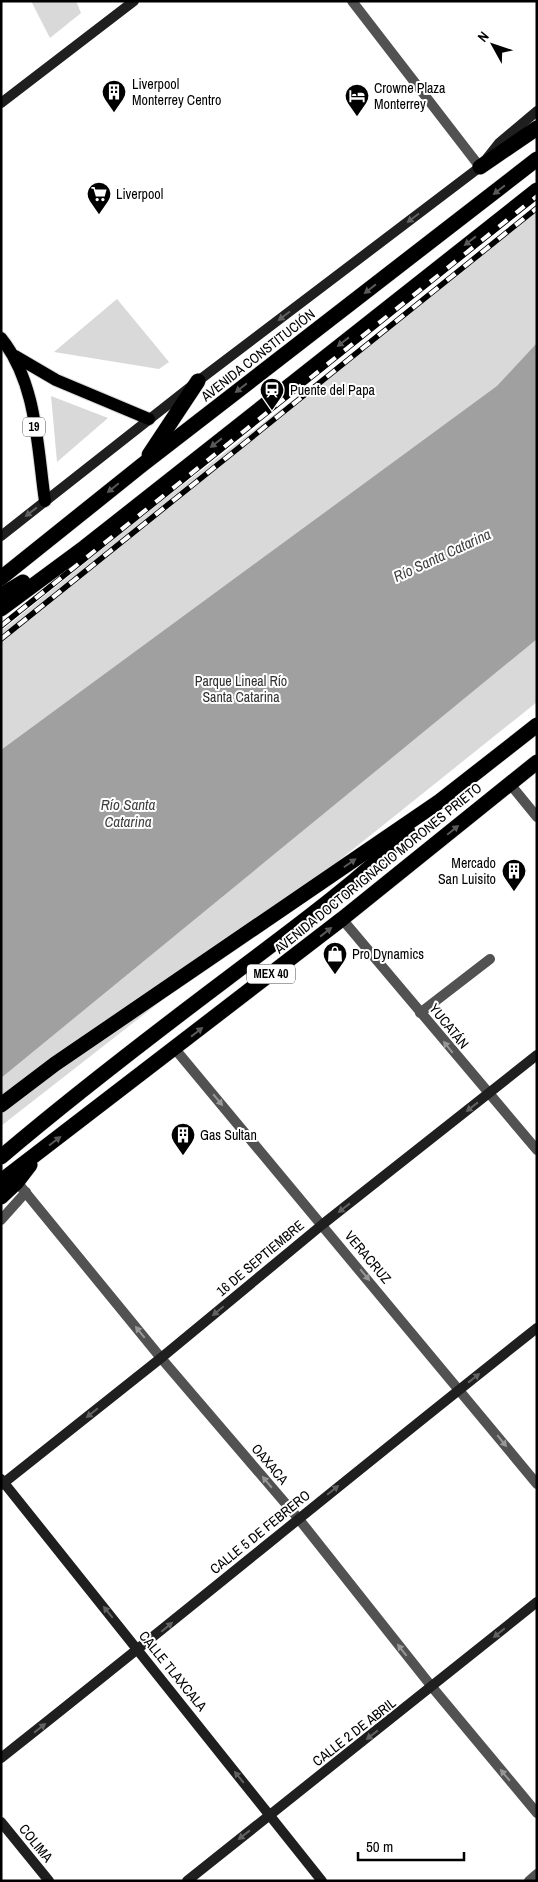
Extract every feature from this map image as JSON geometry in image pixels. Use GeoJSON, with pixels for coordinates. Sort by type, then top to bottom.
{"type":"FeatureCollection","features":[{"type":"Feature","properties":{"kind":"highway"},"geometry":{"type":"LineString","coordinates":[[480,167],[537,128]]}},
{"type":"Feature","properties":{"kind":"highway","name":"AVENIDA CONSTITUCIÓN"},"geometry":{"type":"LineString","coordinates":[[1,578],[142,465],[537,159]]}},
{"type":"Feature","properties":{"kind":"highway"},"geometry":{"type":"LineString","coordinates":[[1,609],[85,546],[537,190]]}},
{"type":"Feature","properties":{"kind":"highway"},"geometry":{"type":"LineString","coordinates":[[142,465],[198,381]]}},
{"type":"Feature","properties":{"kind":"highway"},"geometry":{"type":"LineString","coordinates":[[1,595],[85,546]]}},
{"type":"Feature","properties":{"kind":"highway","name":"AVENIDA DOCTOR IGNACIO MORONES PRIETO"},"geometry":{"type":"LineString","coordinates":[[1,1105],[55,1064],[440,801],[537,725]]}},
{"type":"Feature","properties":{"kind":"highway","name":"AVENIDA DOCTOR IGNACIO MORONES PRIETO"},"geometry":{"type":"LineString","coordinates":[[1,1180],[175,1049],[342,919],[537,762]]}},
{"type":"Feature","properties":{"kind":"highway","name":"MEX 40"},"geometry":{"type":"LineString","coordinates":[[1,1157],[46,1119],[188,1008],[326,904],[374,864],[440,801]]}},
{"type":"Feature","properties":{"kind":"highway"},"geometry":{"type":"LineString","coordinates":[[1,1143],[27,1126],[46,1119]]}},
{"type":"Feature","properties":{"kind":"highway"},"geometry":{"type":"LineString","coordinates":[[1,1197],[22,1187],[35,1155]]}},
{"type":"Feature","properties":{"kind":"main road","name":"19"},"geometry":{"type":"LineString","coordinates":[[1,338],[15,356],[31,407],[45,501]]}},
{"type":"Feature","properties":{"kind":"main road","name":"19"},"geometry":{"type":"LineString","coordinates":[[15,356],[56,380],[149,419]]}},
{"type":"Feature","properties":{"kind":"street"},"geometry":{"type":"LineString","coordinates":[[1,104],[134,1]]}},
{"type":"Feature","properties":{"kind":"street"},"geometry":{"type":"LineString","coordinates":[[352,1],[480,167]]}},
{"type":"Feature","properties":{"kind":"street"},"geometry":{"type":"LineString","coordinates":[[1,536],[198,381],[480,167],[499,143],[537,111]]}},
{"type":"Feature","properties":{"kind":"street"},"geometry":{"type":"LineString","coordinates":[[510,784],[537,817]]}},
{"type":"Feature","properties":{"kind":"street","name":"YUCATÁN"},"geometry":{"type":"LineString","coordinates":[[342,919],[537,1150]]}},
{"type":"Feature","properties":{"kind":"street"},"geometry":{"type":"LineString","coordinates":[[420,1013],[490,959]]}},
{"type":"Feature","properties":{"kind":"street","name":"VERACRUZ"},"geometry":{"type":"LineString","coordinates":[[175,1049],[323,1224],[537,1484]]}},
{"type":"Feature","properties":{"kind":"street","name":"16 DE SEPTIEMBRE"},"geometry":{"type":"LineString","coordinates":[[2,1482],[161,1358],[323,1224],[537,1055]]}},
{"type":"Feature","properties":{"kind":"street"},"geometry":{"type":"LineString","coordinates":[[1,1220],[22,1187]]}},
{"type":"Feature","properties":{"kind":"street","name":"OAXACA"},"geometry":{"type":"LineString","coordinates":[[22,1187],[161,1358],[298,1518],[432,1688],[537,1813]]}},
{"type":"Feature","properties":{"kind":"street","name":"CALLE 5 DE FEBRERO"},"geometry":{"type":"LineString","coordinates":[[1,1758],[537,1328]]}},
{"type":"Feature","properties":{"kind":"street","name":"CALLE TLAXCALA"},"geometry":{"type":"LineString","coordinates":[[2,1482],[322,1881]]}},
{"type":"Feature","properties":{"kind":"street","name":"CALLE 2 DE ABRIL"},"geometry":{"type":"LineString","coordinates":[[187,1881],[432,1688],[537,1602]]}},
{"type":"Feature","properties":{"kind":"street","name":"COLIMA"},"geometry":{"type":"LineString","coordinates":[[1,1822],[49,1881]]}},
{"type":"Feature","properties":{"kind":"street"},"geometry":{"type":"LineString","coordinates":[[529,1881],[537,1874]]}},
{"type":"Feature","properties":{"kind":"green space"},"geometry":{"type":"Polygon","coordinates":[[[31,1],[76,1],[81,13],[50,38],[31,1]]]}},
{"type":"Feature","properties":{"kind":"green space","name":"Río Santa Catarina"},"geometry":{"type":"Polygon","coordinates":[[[537,206],[537,702],[247,934],[1,1126],[1,631],[160,502],[293,400],[537,206]]]}},
{"type":"Feature","properties":{"kind":"green space"},"geometry":{"type":"Polygon","coordinates":[[[117,299],[169,362],[159,369],[54,352],[117,299]]]}},
{"type":"Feature","properties":{"kind":"green space"},"geometry":{"type":"Polygon","coordinates":[[[51,396],[108,418],[57,462],[51,396]]]}},
{"type":"Feature","properties":{"kind":"water","name":"Río Santa Catarina"},"geometry":{"type":"Polygon","coordinates":[[[537,343],[537,639],[1,1078],[1,750],[497,386],[537,343]]]}},
{"type":"Feature","properties":{"kind":"railway"},"geometry":{"type":"LineString","coordinates":[[1,626],[537,196]]}},
{"type":"Feature","properties":{"kind":"railway"},"geometry":{"type":"LineString","coordinates":[[1,639],[537,208]]}},
{"type":"Feature","properties":{"kind":"place","name":"Liverpool Monterrey Centro"},"geometry":{"type":"Point","coordinates":[114,113]}},
{"type":"Feature","properties":{"kind":"place","name":"Crowne Plaza Monterrey"},"geometry":{"type":"Point","coordinates":[357,117]}},
{"type":"Feature","properties":{"kind":"place","name":"Liverpool"},"geometry":{"type":"Point","coordinates":[99,215]}},
{"type":"Feature","properties":{"kind":"place","name":"Puente del Papa"},"geometry":{"type":"Point","coordinates":[272,411]}},
{"type":"Feature","properties":{"kind":"place","name":"Mercado San Luisito"},"geometry":{"type":"Point","coordinates":[514,892]}},
{"type":"Feature","properties":{"kind":"place","name":"Pro Dynamics"},"geometry":{"type":"Point","coordinates":[335,975]}},
{"type":"Feature","properties":{"kind":"place","name":"Gas Sultan"},"geometry":{"type":"Point","coordinates":[183,1156]}},
{"type":"Feature","properties":{"kind":"park label","name":"Parque Lineal Río Santa Catarina"},"geometry":{"type":"Point","coordinates":[241,690]}}]}
